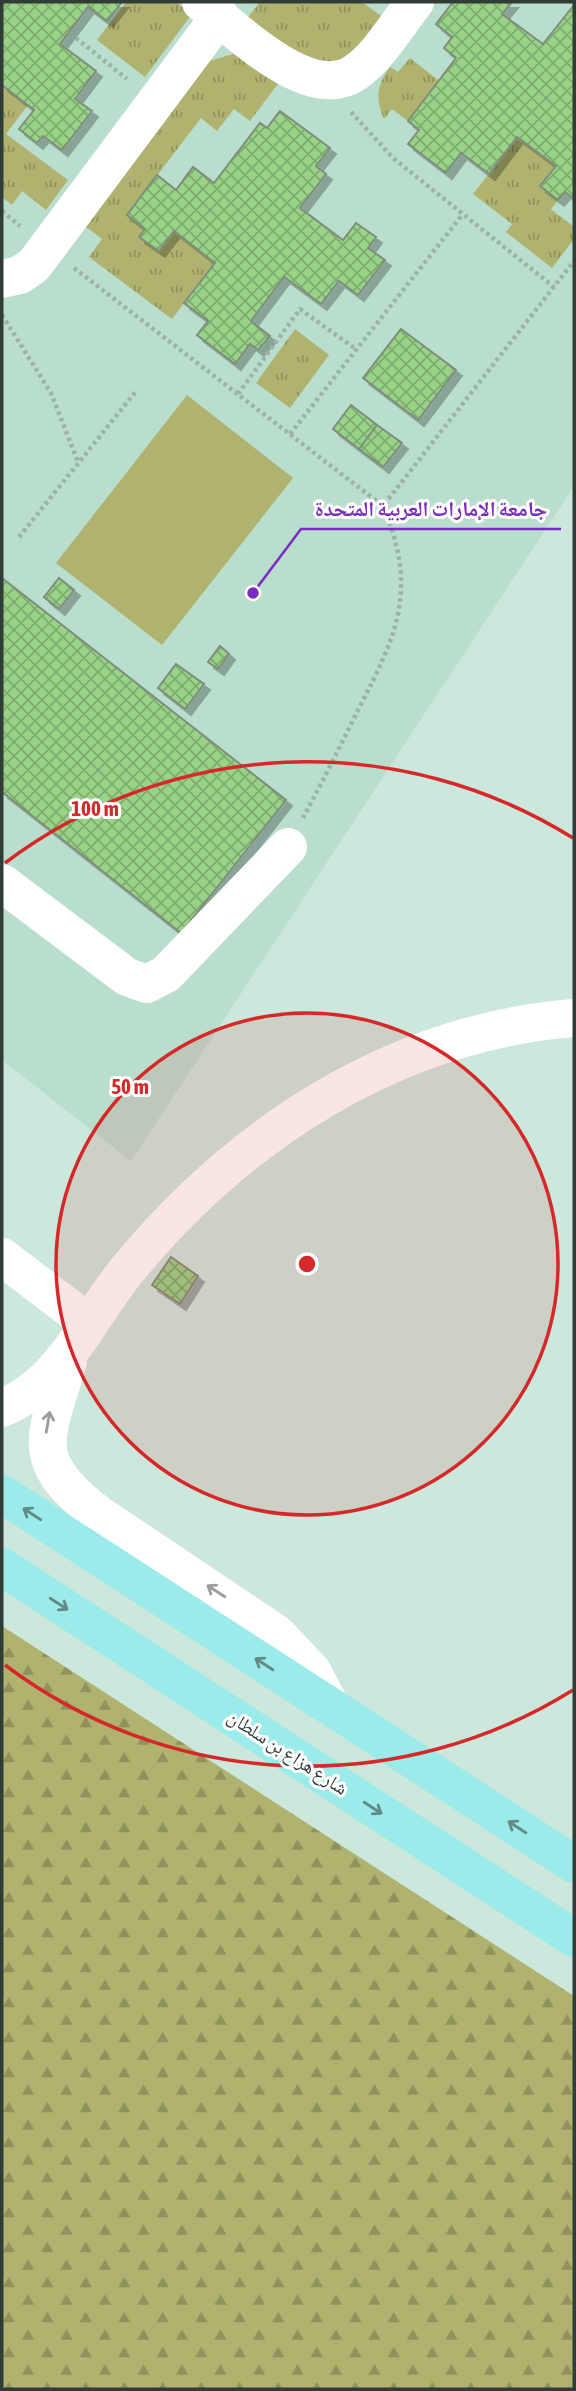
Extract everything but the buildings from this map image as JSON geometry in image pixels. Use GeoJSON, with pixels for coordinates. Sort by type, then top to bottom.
{"type":"FeatureCollection","features":[{"type":"Feature","properties":{"kind":"main road"},"geometry":{"type":"LineString","coordinates":[[2,1494],[574,1864]]}},
{"type":"Feature","properties":{"kind":"main road","name":"شارع هزاع بن سلطان"},"geometry":{"type":"LineString","coordinates":[[2,1567],[574,1938]]}},
{"type":"Feature","properties":{"kind":"street"},"geometry":{"type":"LineString","coordinates":[[2,279],[20,275],[48,247],[211,9],[293,72],[324,82],[339,80],[360,68],[415,2]]}},
{"type":"Feature","properties":{"kind":"street"},"geometry":{"type":"LineString","coordinates":[[2,883],[127,977],[147,984],[166,974],[288,847]]}},
{"type":"Feature","properties":{"kind":"street"},"geometry":{"type":"LineString","coordinates":[[331,1707],[312,1671],[277,1634],[98,1514],[70,1492],[50,1456],[46,1436],[51,1410],[69,1356],[126,1271],[194,1197],[261,1139],[314,1104],[369,1073],[431,1048],[495,1031],[574,1018]]}},
{"type":"Feature","properties":{"kind":"street"},"geometry":{"type":"LineString","coordinates":[[2,1257],[89,1323]]}},
{"type":"Feature","properties":{"kind":"street"},"geometry":{"type":"LineString","coordinates":[[2,1408],[27,1394],[69,1356]]}},
{"type":"Feature","properties":{"kind":"path"},"geometry":{"type":"LineString","coordinates":[[324,82],[393,158],[554,288]]}},
{"type":"Feature","properties":{"kind":"path"},"geometry":{"type":"LineString","coordinates":[[2,211],[383,506],[396,539],[402,574],[402,597],[395,631],[382,664],[288,847]]}},
{"type":"Feature","properties":{"kind":"path"},"geometry":{"type":"LineString","coordinates":[[290,434],[463,214]]}},
{"type":"Feature","properties":{"kind":"path"},"geometry":{"type":"LineString","coordinates":[[383,506],[574,261]]}},
{"type":"Feature","properties":{"kind":"path"},"geometry":{"type":"LineString","coordinates":[[238,394],[300,309],[357,350]]}},
{"type":"Feature","properties":{"kind":"path"},"geometry":{"type":"LineString","coordinates":[[2,315],[51,393],[79,463]]}},
{"type":"Feature","properties":{"kind":"path"},"geometry":{"type":"LineString","coordinates":[[19,537],[137,390]]}},
{"type":"Feature","properties":{"kind":"shaded area"},"geometry":{"type":"Polygon","coordinates":[[[2,2],[574,2],[574,486],[131,1161],[2,1060],[2,2]]]}},
{"type":"Feature","properties":{"kind":"green space"},"geometry":{"type":"Polygon","coordinates":[[[126,2],[176,2],[192,14],[145,77],[97,40],[126,2]]]}},
{"type":"Feature","properties":{"kind":"green space"},"geometry":{"type":"Polygon","coordinates":[[[260,2],[362,2],[384,18],[359,49],[345,59],[331,62],[301,55],[248,17],[260,2]]]}},
{"type":"Feature","properties":{"kind":"green space"},"geometry":{"type":"Polygon","coordinates":[[[233,54],[246,57],[280,81],[250,121],[234,109],[217,131],[201,118],[127,215],[145,229],[140,237],[159,251],[174,231],[215,263],[172,319],[89,257],[102,239],[82,224],[209,61],[233,54]]]}},
{"type":"Feature","properties":{"kind":"green space"},"geometry":{"type":"Polygon","coordinates":[[[410,58],[439,81],[408,121],[392,109],[384,119],[379,105],[382,79],[390,67],[398,72],[410,58]]]}},
{"type":"Feature","properties":{"kind":"green space"},"geometry":{"type":"Polygon","coordinates":[[[2,85],[28,105],[6,134],[68,180],[46,210],[22,191],[12,205],[2,197],[2,85]]]}},
{"type":"Feature","properties":{"kind":"green space"},"geometry":{"type":"Polygon","coordinates":[[[517,137],[556,166],[540,186],[558,200],[551,209],[574,227],[574,239],[552,268],[506,232],[512,224],[473,194],[517,137]]]}},
{"type":"Feature","properties":{"kind":"green space"},"geometry":{"type":"Polygon","coordinates":[[[295,329],[329,355],[290,408],[256,383],[295,329]]]}},
{"type":"Feature","properties":{"kind":"green space"},"geometry":{"type":"Polygon","coordinates":[[[187,395],[293,478],[162,645],[56,563],[187,395]]]}},
{"type":"Feature","properties":{"kind":"green space"},"geometry":{"type":"Polygon","coordinates":[[[2,1626],[574,1996],[574,2389],[2,2389],[2,1626]]]}},
{"type":"Feature","properties":{"kind":"place","name":"جامعة الإمارات العربية المتحدة"},"geometry":{"type":"Point","coordinates":[253,593]}}]}
